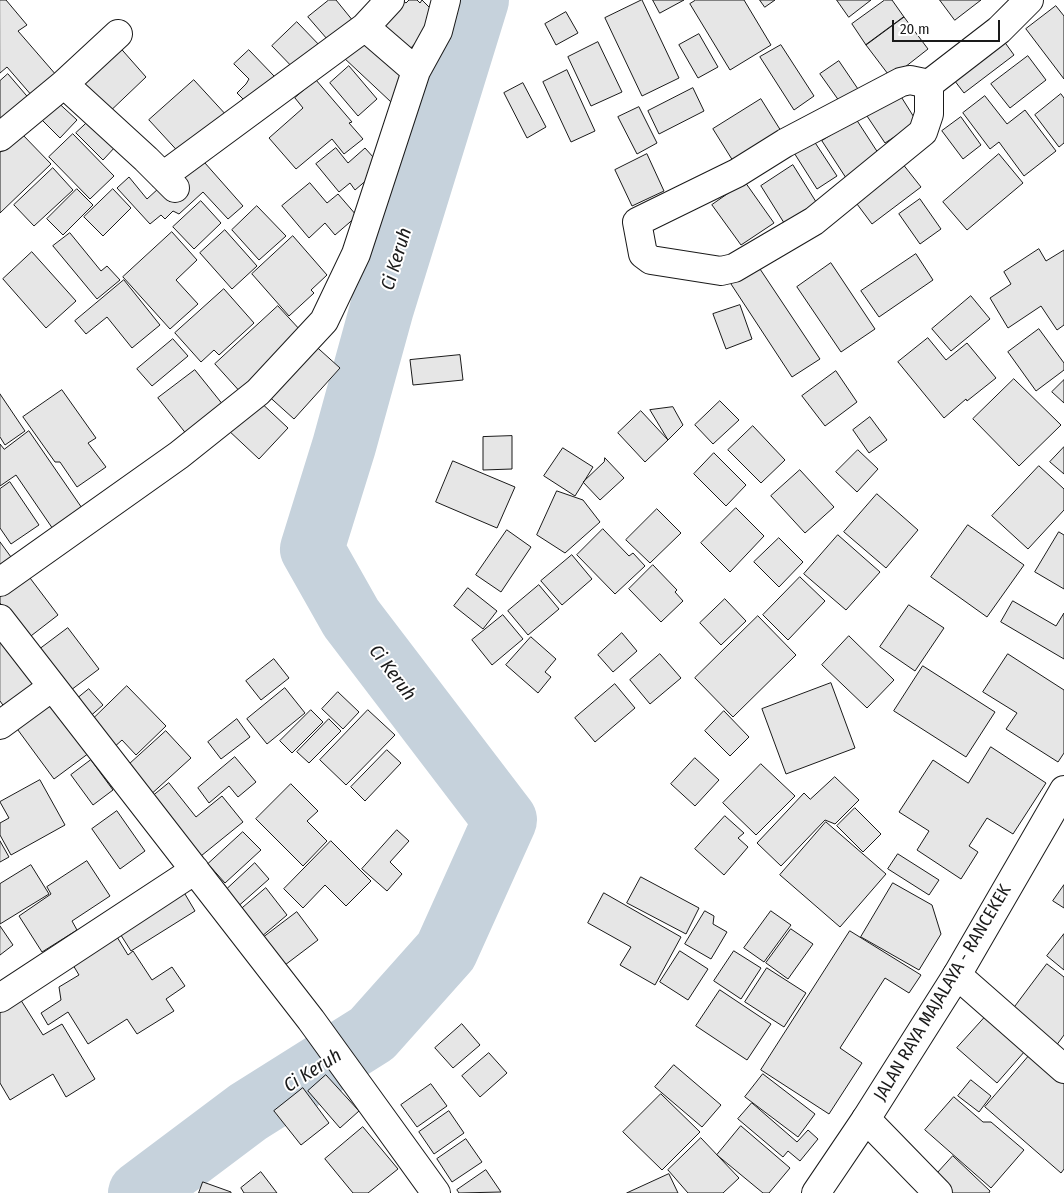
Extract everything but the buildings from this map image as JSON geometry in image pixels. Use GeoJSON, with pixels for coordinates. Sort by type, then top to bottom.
{"type":"FeatureCollection","features":[{"type":"Feature","properties":{"kind":"street"},"geometry":{"type":"LineString","coordinates":[[64,84],[169,182],[365,27],[390,0]]}},
{"type":"Feature","properties":{"kind":"street"},"geometry":{"type":"LineString","coordinates":[[0,582],[179,455],[258,392],[324,321],[356,254],[416,71],[438,31],[446,0]]}},
{"type":"Feature","properties":{"kind":"street"},"geometry":{"type":"LineString","coordinates":[[929,84],[929,114],[923,132],[814,221],[734,268],[721,270],[651,260],[643,254],[637,222],[737,173],[785,143],[901,82],[910,80],[929,84],[999,30],[1029,0]]}},
{"type":"Feature","properties":{"kind":"street"},"geometry":{"type":"LineString","coordinates":[[365,27],[416,71]]}},
{"type":"Feature","properties":{"kind":"street"},"geometry":{"type":"LineString","coordinates":[[0,137],[64,84],[118,34]]}},
{"type":"Feature","properties":{"kind":"street"},"geometry":{"type":"LineString","coordinates":[[0,619],[311,1020],[436,1193]]}},
{"type":"Feature","properties":{"kind":"street"},"geometry":{"type":"LineString","coordinates":[[0,725],[52,687]]}},
{"type":"Feature","properties":{"kind":"street","name":"JALAN RAYA MAJALAYA - RANCEKEK"},"geometry":{"type":"LineString","coordinates":[[816,1193],[866,1119],[957,975],[1064,790]]}},
{"type":"Feature","properties":{"kind":"street"},"geometry":{"type":"LineString","coordinates":[[0,998],[195,870]]}},
{"type":"Feature","properties":{"kind":"street"},"geometry":{"type":"LineString","coordinates":[[957,975],[1064,1069]]}},
{"type":"Feature","properties":{"kind":"street"},"geometry":{"type":"LineString","coordinates":[[866,1119],[938,1193]]}},
{"type":"Feature","properties":{"kind":"waterway","name":"Ci Keruh"},"geometry":{"type":"LineString","coordinates":[[140,1193],[248,1112],[372,1034],[446,951],[505,820],[351,618],[312,549],[344,446],[382,308],[477,0]]}}]}
